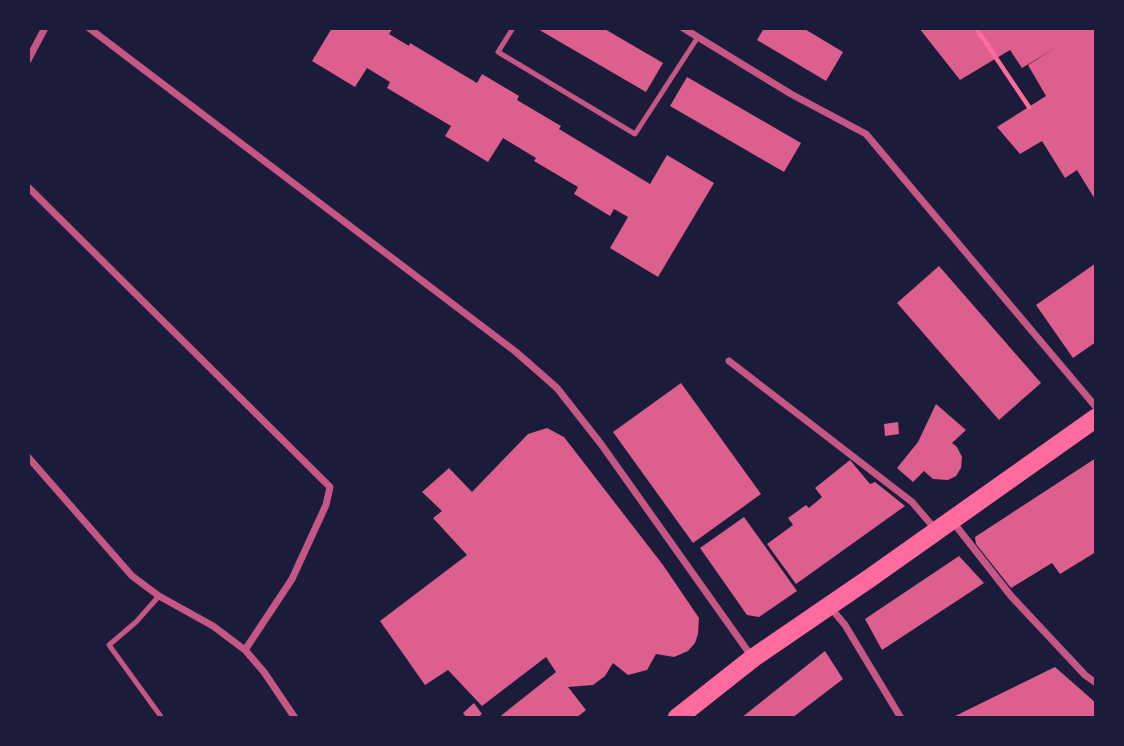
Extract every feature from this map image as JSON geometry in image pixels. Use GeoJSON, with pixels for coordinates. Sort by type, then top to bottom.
{"type":"FeatureCollection","features":[{"type":"Feature","properties":{"kind":"highway"},"geometry":{"type":"LineString","coordinates":[[677,718],[753,658],[1096,418]]}},
{"type":"Feature","properties":{"kind":"street"},"geometry":{"type":"LineString","coordinates":[[28,60],[45,28]]}},
{"type":"Feature","properties":{"kind":"street"},"geometry":{"type":"LineString","coordinates":[[89,28],[505,343],[557,388],[601,444],[753,658]]}},
{"type":"Feature","properties":{"kind":"street"},"geometry":{"type":"LineString","coordinates":[[683,28],[791,94],[866,135],[1096,407]]}},
{"type":"Feature","properties":{"kind":"street"},"geometry":{"type":"LineString","coordinates":[[28,187],[330,487],[326,505],[292,579],[245,650]]}},
{"type":"Feature","properties":{"kind":"street"},"geometry":{"type":"LineString","coordinates":[[729,361],[944,525],[1085,675],[1096,683]]}},
{"type":"Feature","properties":{"kind":"street"},"geometry":{"type":"LineString","coordinates":[[28,457],[132,576],[159,596],[213,626],[245,650],[264,672],[295,718]]}},
{"type":"Feature","properties":{"kind":"street"},"geometry":{"type":"LineString","coordinates":[[829,606],[845,625],[901,718]]}},
{"type":"Feature","properties":{"kind":"lane"},"geometry":{"type":"LineString","coordinates":[[513,28],[498,52],[635,134],[698,37]]}},
{"type":"Feature","properties":{"kind":"lane"},"geometry":{"type":"LineString","coordinates":[[159,596],[136,622],[109,645],[162,718]]}},
{"type":"Feature","properties":{"kind":"path"},"geometry":{"type":"LineString","coordinates":[[976,28],[1029,107]]}},
{"type":"Feature","properties":{"kind":"building"},"geometry":{"type":"Polygon","coordinates":[[[332,28],[393,28],[389,34],[409,46],[410,43],[477,83],[482,74],[519,96],[517,100],[561,126],[559,129],[650,184],[667,155],[714,183],[658,277],[610,248],[628,217],[614,209],[610,216],[574,194],[578,187],[534,161],[536,158],[503,138],[488,162],[445,136],[451,126],[387,88],[390,82],[367,68],[355,87],[312,61],[332,28]]]}},
{"type":"Feature","properties":{"kind":"building"},"geometry":{"type":"Polygon","coordinates":[[[536,28],[603,28],[663,63],[646,92],[536,28]]]}},
{"type":"Feature","properties":{"kind":"building"},"geometry":{"type":"Polygon","coordinates":[[[764,28],[803,28],[843,52],[826,81],[757,40],[764,28]]]}},
{"type":"Feature","properties":{"kind":"building"},"geometry":{"type":"Polygon","coordinates":[[[919,28],[1096,28],[1096,201],[1077,170],[1065,178],[1042,141],[1020,154],[997,127],[1046,96],[1028,65],[1060,45],[1022,68],[1010,50],[960,80],[919,28]]]}},
{"type":"Feature","properties":{"kind":"building"},"geometry":{"type":"Polygon","coordinates":[[[687,77],[801,143],[784,172],[670,106],[687,77]]]}},
{"type":"Feature","properties":{"kind":"building"},"geometry":{"type":"Polygon","coordinates":[[[1096,263],[1096,342],[1073,358],[1036,305],[1096,263]]]}},
{"type":"Feature","properties":{"kind":"building"},"geometry":{"type":"Polygon","coordinates":[[[939,266],[1041,383],[999,420],[897,303],[939,266]]]}},
{"type":"Feature","properties":{"kind":"building"},"geometry":{"type":"Polygon","coordinates":[[[681,383],[761,494],[693,543],[613,432],[681,383]]]}},
{"type":"Feature","properties":{"kind":"building"},"geometry":{"type":"Polygon","coordinates":[[[936,404],[966,430],[952,443],[962,457],[961,468],[956,476],[948,480],[933,479],[924,471],[913,482],[897,468],[918,442],[936,404]]]}},
{"type":"Feature","properties":{"kind":"building"},"geometry":{"type":"Polygon","coordinates":[[[898,422],[899,434],[885,436],[884,424],[898,422]]]}},
{"type":"Feature","properties":{"kind":"building"},"geometry":{"type":"Polygon","coordinates":[[[547,428],[564,437],[663,565],[699,618],[698,634],[688,651],[674,657],[656,654],[647,670],[628,675],[613,663],[605,676],[593,685],[568,687],[586,710],[576,718],[498,718],[556,672],[546,657],[482,706],[448,670],[425,685],[380,621],[467,555],[433,518],[442,511],[422,492],[449,468],[472,492],[528,434],[547,428]]]}},
{"type":"Feature","properties":{"kind":"building"},"geometry":{"type":"Polygon","coordinates":[[[1096,458],[1096,552],[1060,574],[1052,563],[1011,588],[976,544],[975,537],[1096,458]]]}},
{"type":"Feature","properties":{"kind":"building"},"geometry":{"type":"Polygon","coordinates":[[[850,460],[870,484],[875,482],[905,506],[796,584],[767,544],[793,525],[788,518],[806,505],[809,508],[822,497],[815,488],[850,460]]]}},
{"type":"Feature","properties":{"kind":"building"},"geometry":{"type":"Polygon","coordinates":[[[744,517],[797,591],[759,617],[747,615],[700,548],[744,517]]]}},
{"type":"Feature","properties":{"kind":"building"},"geometry":{"type":"Polygon","coordinates":[[[959,556],[984,583],[882,650],[865,619],[959,556]]]}},
{"type":"Feature","properties":{"kind":"building"},"geometry":{"type":"Polygon","coordinates":[[[825,651],[843,679],[792,718],[741,718],[825,651]]]}},
{"type":"Feature","properties":{"kind":"building"},"geometry":{"type":"Polygon","coordinates":[[[1055,667],[1096,703],[1096,716],[951,718],[1055,667]]]}},
{"type":"Feature","properties":{"kind":"building"},"geometry":{"type":"Polygon","coordinates":[[[474,703],[482,714],[477,718],[467,718],[463,713],[474,703]]]}}]}
